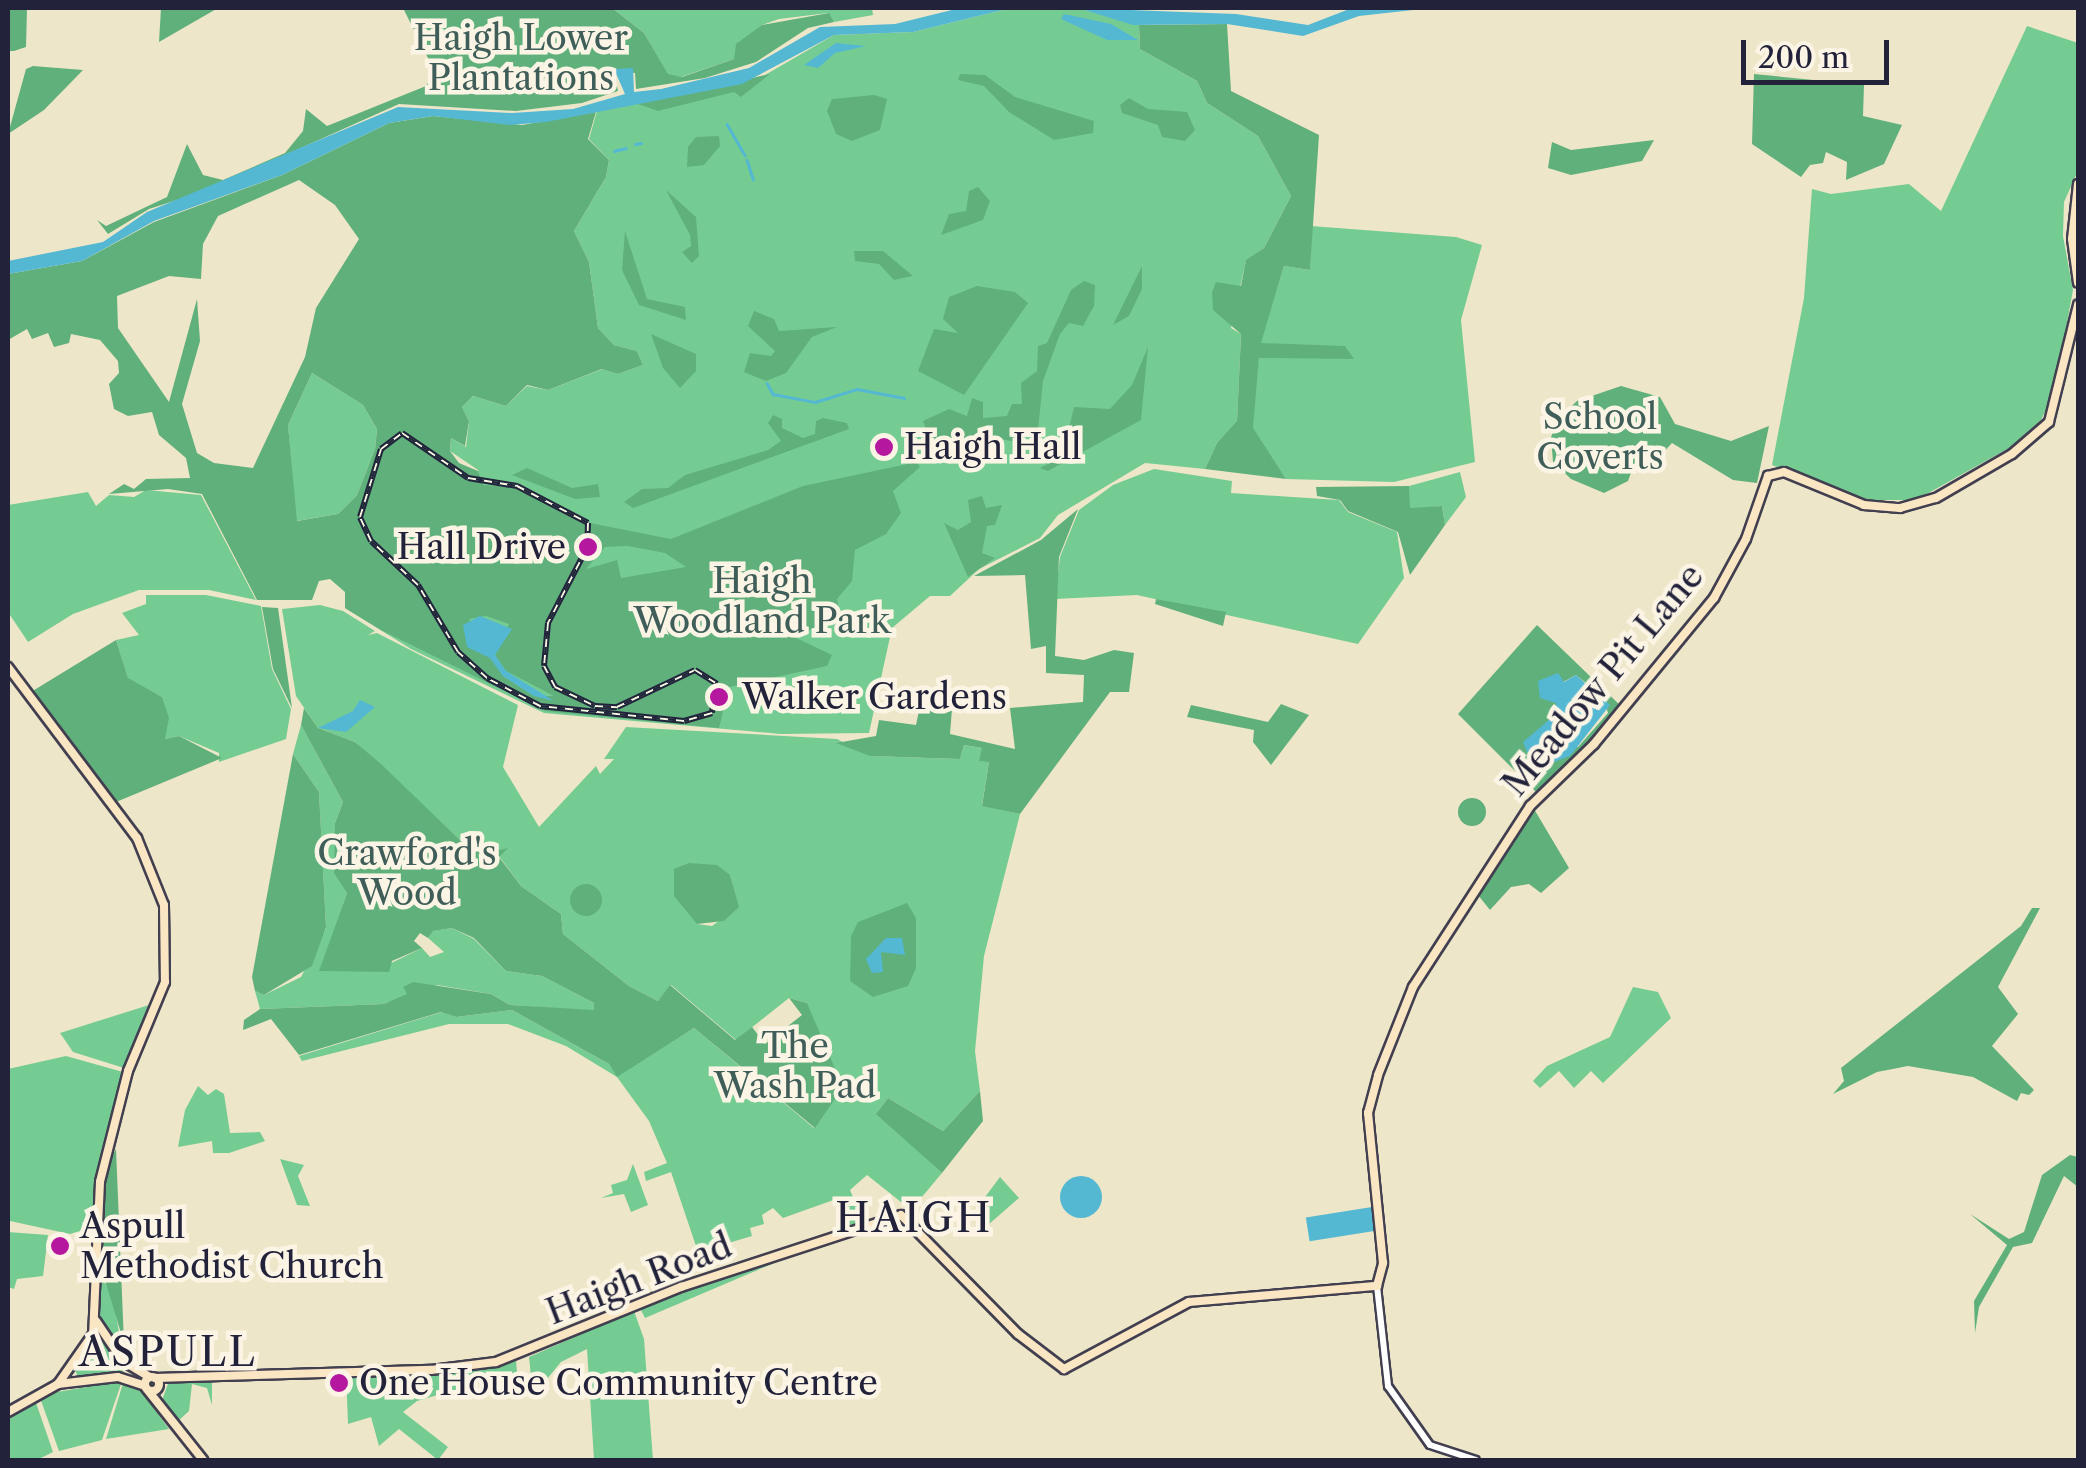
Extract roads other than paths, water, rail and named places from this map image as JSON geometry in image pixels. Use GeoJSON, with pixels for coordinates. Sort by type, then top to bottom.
{"type":"FeatureCollection","features":[{"type":"Feature","properties":{"kind":"main road"},"geometry":{"type":"LineString","coordinates":[[2078,184],[2072,239],[2078,282]]}},
{"type":"Feature","properties":{"kind":"main road","name":"Meadow Pit Lane"},"geometry":{"type":"LineString","coordinates":[[1377,1286],[1382,1264],[1368,1112],[1403,1005],[1535,799],[1594,744],[1714,598],[1746,539],[1764,480],[1776,471],[1789,473],[1864,505],[1918,505],[2012,454],[2049,422],[2078,305]]}},
{"type":"Feature","properties":{"kind":"main road"},"geometry":{"type":"LineString","coordinates":[[8,667],[138,838],[164,904],[165,982],[128,1070],[100,1182],[95,1316],[90,1345],[58,1384],[8,1412]]}},
{"type":"Feature","properties":{"kind":"main road","name":"Haigh Road"},"geometry":{"type":"LineString","coordinates":[[152,1384],[170,1377],[431,1370],[496,1362],[682,1287],[901,1215],[1059,1368],[1080,1366],[1189,1302],[1377,1286]]}},
{"type":"Feature","properties":{"kind":"main road"},"geometry":{"type":"LineString","coordinates":[[95,1316],[106,1340],[122,1361],[152,1384],[159,1406],[204,1460]]}},
{"type":"Feature","properties":{"kind":"main road"},"geometry":{"type":"LineString","coordinates":[[90,1345],[106,1340]]}},
{"type":"Feature","properties":{"kind":"main road"},"geometry":{"type":"LineString","coordinates":[[118,1377],[122,1361]]}},
{"type":"Feature","properties":{"kind":"main road"},"geometry":{"type":"LineString","coordinates":[[74,1368],[83,1380]]}},
{"type":"Feature","properties":{"kind":"main road"},"geometry":{"type":"LineString","coordinates":[[58,1384],[118,1377],[152,1384]]}},
{"type":"Feature","properties":{"kind":"street","name":"Meadow Pit Lane"},"geometry":{"type":"LineString","coordinates":[[1377,1286],[1384,1371],[1397,1402],[1430,1445],[1476,1460]]}},
{"type":"Feature","properties":{"kind":"water"},"geometry":{"type":"Polygon","coordinates":[[[960,8],[1011,8],[913,32],[834,35],[742,84],[546,122],[510,125],[433,116],[389,123],[282,175],[154,221],[82,261],[8,274],[8,261],[103,242],[147,212],[398,107],[512,113],[573,109],[625,94],[614,69],[633,68],[634,92],[661,89],[749,68],[820,27],[895,24],[960,8]]]}},
{"type":"Feature","properties":{"kind":"water"},"geometry":{"type":"Polygon","coordinates":[[[1078,8],[1236,14],[1308,25],[1352,8],[1431,8],[1359,16],[1303,36],[1227,24],[1133,25],[1078,8]]]}},
{"type":"Feature","properties":{"kind":"water"},"geometry":{"type":"Polygon","coordinates":[[[1064,14],[1111,24],[1138,40],[1107,40],[1061,19],[1064,14]]]}},
{"type":"Feature","properties":{"kind":"water"},"geometry":{"type":"Polygon","coordinates":[[[836,43],[866,46],[835,53],[818,68],[804,65],[836,43]]]}},
{"type":"Feature","properties":{"kind":"water"},"geometry":{"type":"Polygon","coordinates":[[[480,616],[512,629],[495,655],[506,671],[554,701],[534,696],[503,676],[490,658],[467,647],[463,625],[480,616]]]}},
{"type":"Feature","properties":{"kind":"water"},"geometry":{"type":"Polygon","coordinates":[[[1558,673],[1564,682],[1576,675],[1610,705],[1570,756],[1546,765],[1528,754],[1523,742],[1557,713],[1556,703],[1540,698],[1538,681],[1558,673]]]}},
{"type":"Feature","properties":{"kind":"water"},"geometry":{"type":"Polygon","coordinates":[[[360,700],[375,707],[346,732],[318,728],[353,711],[360,700]]]}},
{"type":"Feature","properties":{"kind":"water"},"geometry":{"type":"Polygon","coordinates":[[[886,938],[902,938],[905,955],[881,952],[883,972],[872,973],[866,959],[886,938]]]}},
{"type":"Feature","properties":{"kind":"water"},"geometry":{"type":"Polygon","coordinates":[[[1081,1176],[1096,1182],[1102,1197],[1096,1212],[1081,1218],[1066,1212],[1060,1197],[1066,1182],[1081,1176]]]}},
{"type":"Feature","properties":{"kind":"water"},"geometry":{"type":"Polygon","coordinates":[[[1372,1207],[1376,1231],[1310,1241],[1306,1217],[1372,1207]]]}},
{"type":"Feature","properties":{"kind":"waterway"},"geometry":{"type":"LineString","coordinates":[[727,124],[745,155]]}},
{"type":"Feature","properties":{"kind":"waterway"},"geometry":{"type":"LineString","coordinates":[[635,144],[641,143]]}},
{"type":"Feature","properties":{"kind":"waterway"},"geometry":{"type":"LineString","coordinates":[[614,151],[626,148]]}},
{"type":"Feature","properties":{"kind":"waterway"},"geometry":{"type":"LineString","coordinates":[[747,160],[753,179]]}},
{"type":"Feature","properties":{"kind":"waterway"},"geometry":{"type":"LineString","coordinates":[[767,383],[773,394],[815,402],[857,389],[904,398]]}},
{"type":"Feature","properties":{"kind":"railway"},"geometry":{"type":"LineString","coordinates":[[402,433],[468,478],[517,486],[588,523],[587,548],[548,623],[544,666],[555,687],[595,706],[617,707],[695,670],[717,684],[712,713],[684,721],[540,706],[487,678],[458,652],[418,585],[371,541],[360,517],[381,449],[402,433]]}},
{"type":"Feature","properties":{"kind":"place","name":"Haigh Hall"},"geometry":{"type":"Point","coordinates":[884,447]}},
{"type":"Feature","properties":{"kind":"place","name":"Hall Drive"},"geometry":{"type":"Point","coordinates":[588,547]}},
{"type":"Feature","properties":{"kind":"place","name":"Walker Gardens"},"geometry":{"type":"Point","coordinates":[719,697]}},
{"type":"Feature","properties":{"kind":"place","name":"Aspull Methodist Church"},"geometry":{"type":"Point","coordinates":[60,1246]}},
{"type":"Feature","properties":{"kind":"place","name":"One House Community Centre"},"geometry":{"type":"Point","coordinates":[339,1383]}},
{"type":"Feature","properties":{"kind":"district","name":"HAIGH"},"geometry":{"type":"Point","coordinates":[914,1218]}},
{"type":"Feature","properties":{"kind":"district","name":"ASPULL"},"geometry":{"type":"Point","coordinates":[168,1352]}},
{"type":"Feature","properties":{"kind":"park label","name":"Haigh Lower Plantations"},"geometry":{"type":"Point","coordinates":[521,58]}},
{"type":"Feature","properties":{"kind":"park label","name":"School Coverts"},"geometry":{"type":"Point","coordinates":[1600,437]}},
{"type":"Feature","properties":{"kind":"park label","name":"Haigh Woodland Park"},"geometry":{"type":"Point","coordinates":[762,601]}},
{"type":"Feature","properties":{"kind":"park label","name":"Crawford's Wood"},"geometry":{"type":"Point","coordinates":[407,873]}},
{"type":"Feature","properties":{"kind":"park label","name":"The Wash Pad"},"geometry":{"type":"Point","coordinates":[795,1066]}}]}
